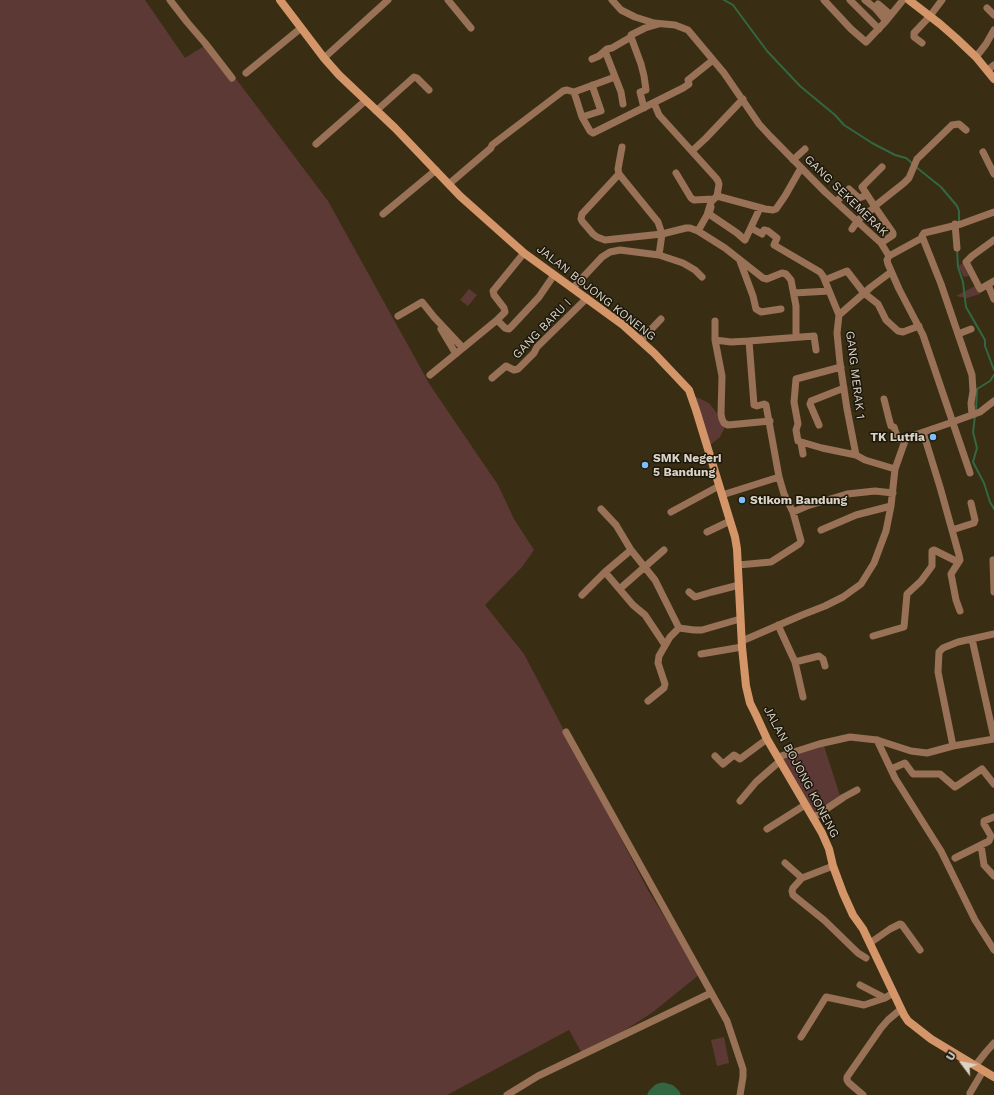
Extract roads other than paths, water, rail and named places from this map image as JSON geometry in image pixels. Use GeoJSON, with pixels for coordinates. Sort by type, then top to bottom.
{"type":"FeatureCollection","features":[{"type":"Feature","properties":{"kind":"street"},"geometry":{"type":"LineString","coordinates":[[170,0],[206,43],[232,78]]}},
{"type":"Feature","properties":{"kind":"street"},"geometry":{"type":"LineString","coordinates":[[324,58],[388,0]]}},
{"type":"Feature","properties":{"kind":"street"},"geometry":{"type":"LineString","coordinates":[[448,0],[471,28]]}},
{"type":"Feature","properties":{"kind":"street","name":"GANG SEKEMERAK"},"geometry":{"type":"LineString","coordinates":[[612,0],[628,14],[654,23],[675,25],[688,30],[724,73],[759,124],[801,168],[881,243],[889,256],[887,260],[891,272],[919,326],[931,355],[970,473]]}},
{"type":"Feature","properties":{"kind":"street"},"geometry":{"type":"LineString","coordinates":[[824,0],[840,18],[866,42],[889,18],[903,0]]}},
{"type":"Feature","properties":{"kind":"street"},"geometry":{"type":"LineString","coordinates":[[850,0],[879,29]]}},
{"type":"Feature","properties":{"kind":"street"},"geometry":{"type":"LineString","coordinates":[[865,0],[874,8],[878,4],[889,18]]}},
{"type":"Feature","properties":{"kind":"street"},"geometry":{"type":"LineString","coordinates":[[909,0],[991,68],[994,79]]}},
{"type":"Feature","properties":{"kind":"street"},"geometry":{"type":"LineString","coordinates":[[922,43],[914,37],[914,33],[930,16],[942,0]]}},
{"type":"Feature","properties":{"kind":"street","name":"JALAN BOJONG KONENG"},"geometry":{"type":"LineString","coordinates":[[282,1],[324,58],[365,101],[472,206],[524,253],[575,289],[640,340],[689,390],[730,521],[737,549],[740,619],[747,694],[756,715],[767,739],[822,833],[829,850],[842,894],[870,943],[893,993],[908,1021],[931,1040],[994,1077]]}},
{"type":"Feature","properties":{"kind":"street"},"geometry":{"type":"LineString","coordinates":[[986,8],[994,15]]}},
{"type":"Feature","properties":{"kind":"street"},"geometry":{"type":"LineString","coordinates":[[592,59],[609,48],[612,48],[631,37],[631,35],[645,28],[661,24]]}},
{"type":"Feature","properties":{"kind":"street"},"geometry":{"type":"LineString","coordinates":[[246,73],[301,28]]}},
{"type":"Feature","properties":{"kind":"street"},"geometry":{"type":"LineString","coordinates":[[976,57],[989,41],[994,30]]}},
{"type":"Feature","properties":{"kind":"street"},"geometry":{"type":"LineString","coordinates":[[631,37],[644,76],[646,90],[640,92],[644,108]]}},
{"type":"Feature","properties":{"kind":"street"},"geometry":{"type":"LineString","coordinates":[[605,51],[621,92],[623,104]]}},
{"type":"Feature","properties":{"kind":"street"},"geometry":{"type":"LineString","coordinates":[[574,92],[582,117],[590,131],[593,133],[689,84],[688,80],[713,60]]}},
{"type":"Feature","properties":{"kind":"street"},"geometry":{"type":"LineString","coordinates":[[376,111],[414,77],[417,78],[429,90]]}},
{"type":"Feature","properties":{"kind":"street"},"geometry":{"type":"LineString","coordinates":[[449,184],[491,148],[492,145],[563,91],[567,90],[574,92],[615,77]]}},
{"type":"Feature","properties":{"kind":"street"},"geometry":{"type":"LineString","coordinates":[[582,117],[601,111],[592,85]]}},
{"type":"Feature","properties":{"kind":"street"},"geometry":{"type":"LineString","coordinates":[[692,151],[743,99]]}},
{"type":"Feature","properties":{"kind":"street"},"geometry":{"type":"LineString","coordinates":[[316,144],[365,101]]}},
{"type":"Feature","properties":{"kind":"street"},"geometry":{"type":"LineString","coordinates":[[654,103],[659,115],[716,178],[719,184],[709,214],[737,232],[745,240],[760,208]]}},
{"type":"Feature","properties":{"kind":"street"},"geometry":{"type":"LineString","coordinates":[[852,230],[858,220],[904,183],[915,164],[943,132],[952,125],[959,124],[966,130]]}},
{"type":"Feature","properties":{"kind":"street"},"geometry":{"type":"LineString","coordinates":[[622,148],[618,170],[619,174],[658,222],[662,234],[659,255]]}},
{"type":"Feature","properties":{"kind":"street"},"geometry":{"type":"LineString","coordinates":[[793,160],[804,149]]}},
{"type":"Feature","properties":{"kind":"street"},"geometry":{"type":"LineString","coordinates":[[983,152],[994,174]]}},
{"type":"Feature","properties":{"kind":"street"},"geometry":{"type":"LineString","coordinates":[[881,243],[893,235],[893,233],[862,186],[882,167]]}},
{"type":"Feature","properties":{"kind":"street"},"geometry":{"type":"LineString","coordinates":[[676,173],[691,198],[694,200],[714,199],[771,210],[776,208],[785,196],[801,168]]}},
{"type":"Feature","properties":{"kind":"street"},"geometry":{"type":"LineString","coordinates":[[382,214],[436,170]]}},
{"type":"Feature","properties":{"kind":"street"},"geometry":{"type":"LineString","coordinates":[[619,174],[581,216],[582,221],[596,237],[605,240],[662,234],[686,228],[698,231],[725,248],[763,278],[767,279],[786,274],[791,280],[794,293],[796,306],[796,338]]}},
{"type":"Feature","properties":{"kind":"street"},"geometry":{"type":"LineString","coordinates":[[836,202],[849,189],[860,198],[868,195]]}},
{"type":"Feature","properties":{"kind":"street"},"geometry":{"type":"LineString","coordinates":[[698,231],[714,199]]}},
{"type":"Feature","properties":{"kind":"street"},"geometry":{"type":"LineString","coordinates":[[889,256],[922,238],[924,233],[994,212]]}},
{"type":"Feature","properties":{"kind":"street"},"geometry":{"type":"LineString","coordinates":[[956,248],[958,224]]}},
{"type":"Feature","properties":{"kind":"street"},"geometry":{"type":"LineString","coordinates":[[751,228],[762,234],[764,230],[768,231],[777,238],[774,245],[780,250],[820,272],[824,278],[847,271],[864,293],[878,304],[886,320],[898,331],[903,332],[919,326]]}},
{"type":"Feature","properties":{"kind":"street"},"geometry":{"type":"LineString","coordinates":[[922,238],[932,259],[973,380],[971,409],[976,413]]}},
{"type":"Feature","properties":{"kind":"street"},"geometry":{"type":"LineString","coordinates":[[994,240],[966,262],[981,289],[991,283],[994,299]]}},
{"type":"Feature","properties":{"kind":"street"},"geometry":{"type":"LineString","coordinates":[[575,289],[578,280],[602,257],[614,250],[659,255],[683,263],[702,277]]}},
{"type":"Feature","properties":{"kind":"street"},"geometry":{"type":"LineString","coordinates":[[430,375],[505,312],[493,291],[524,253]]}},
{"type":"Feature","properties":{"kind":"street"},"geometry":{"type":"LineString","coordinates":[[740,261],[753,296],[756,309],[761,312],[781,310]]}},
{"type":"Feature","properties":{"kind":"street"},"geometry":{"type":"LineString","coordinates":[[575,289],[592,267]]}},
{"type":"Feature","properties":{"kind":"street"},"geometry":{"type":"LineString","coordinates":[[839,316],[864,293],[891,272]]}},
{"type":"Feature","properties":{"kind":"street","name":"GANG BARU I"},"geometry":{"type":"LineString","coordinates":[[497,320],[505,328],[509,328],[548,289],[555,276]]}},
{"type":"Feature","properties":{"kind":"street","name":"GANG MERAK 1"},"geometry":{"type":"LineString","coordinates":[[824,278],[839,316],[837,333],[841,367],[856,455]]}},
{"type":"Feature","properties":{"kind":"street"},"geometry":{"type":"LineString","coordinates":[[794,293],[829,291]]}},
{"type":"Feature","properties":{"kind":"street","name":"GANG BARU I"},"geometry":{"type":"LineString","coordinates":[[492,378],[506,366],[514,370],[518,369],[534,353],[537,347],[587,298]]}},
{"type":"Feature","properties":{"kind":"street"},"geometry":{"type":"LineString","coordinates":[[398,316],[422,302],[463,348]]}},
{"type":"Feature","properties":{"kind":"street"},"geometry":{"type":"LineString","coordinates":[[434,317],[456,354]]}},
{"type":"Feature","properties":{"kind":"street"},"geometry":{"type":"LineString","coordinates":[[640,340],[660,319]]}},
{"type":"Feature","properties":{"kind":"street"},"geometry":{"type":"LineString","coordinates":[[715,321],[715,340],[722,376],[721,414],[724,423],[728,425],[770,422]]}},
{"type":"Feature","properties":{"kind":"street"},"geometry":{"type":"LineString","coordinates":[[958,334],[971,329]]}},
{"type":"Feature","properties":{"kind":"street"},"geometry":{"type":"LineString","coordinates":[[715,340],[730,342],[814,336],[816,350]]}},
{"type":"Feature","properties":{"kind":"street"},"geometry":{"type":"LineString","coordinates":[[738,566],[771,562],[800,544],[801,541],[793,512],[784,494],[779,477],[766,405],[754,405],[750,341]]}},
{"type":"Feature","properties":{"kind":"street"},"geometry":{"type":"LineString","coordinates":[[803,454],[801,443],[798,441],[796,436],[798,424],[794,402],[796,379],[841,367]]}},
{"type":"Feature","properties":{"kind":"street"},"geometry":{"type":"LineString","coordinates":[[819,425],[810,404],[811,401],[844,388]]}},
{"type":"Feature","properties":{"kind":"street"},"geometry":{"type":"LineString","coordinates":[[884,399],[889,419],[892,427],[894,427],[898,439],[906,438],[976,413],[994,401]]}},
{"type":"Feature","properties":{"kind":"street"},"geometry":{"type":"LineString","coordinates":[[923,432],[959,555],[960,560],[951,574],[956,600],[960,610]]}},
{"type":"Feature","properties":{"kind":"street"},"geometry":{"type":"LineString","coordinates":[[701,654],[742,644],[778,625],[843,597],[861,584],[874,563],[886,531],[893,493],[895,469],[906,438]]}},
{"type":"Feature","properties":{"kind":"street"},"geometry":{"type":"LineString","coordinates":[[801,443],[856,455],[865,460],[895,469]]}},
{"type":"Feature","properties":{"kind":"street"},"geometry":{"type":"LineString","coordinates":[[722,495],[779,477]]}},
{"type":"Feature","properties":{"kind":"street"},"geometry":{"type":"LineString","coordinates":[[671,512],[719,486]]}},
{"type":"Feature","properties":{"kind":"street"},"geometry":{"type":"LineString","coordinates":[[793,512],[843,494],[875,491],[893,493]]}},
{"type":"Feature","properties":{"kind":"street"},"geometry":{"type":"LineString","coordinates":[[952,530],[974,523],[975,520],[971,503]]}},
{"type":"Feature","properties":{"kind":"street"},"geometry":{"type":"LineString","coordinates":[[821,530],[856,515],[891,506]]}},
{"type":"Feature","properties":{"kind":"street"},"geometry":{"type":"LineString","coordinates":[[601,509],[616,525],[632,550],[655,580],[679,628]]}},
{"type":"Feature","properties":{"kind":"street"},"geometry":{"type":"LineString","coordinates":[[707,532],[730,521]]}},
{"type":"Feature","properties":{"kind":"street"},"geometry":{"type":"LineString","coordinates":[[582,595],[605,572],[632,550]]}},
{"type":"Feature","properties":{"kind":"street"},"geometry":{"type":"LineString","coordinates":[[623,586],[664,550]]}},
{"type":"Feature","properties":{"kind":"street"},"geometry":{"type":"LineString","coordinates":[[872,636],[904,627],[907,594],[921,581],[932,566],[932,551],[934,550],[958,562]]}},
{"type":"Feature","properties":{"kind":"street"},"geometry":{"type":"LineString","coordinates":[[993,560],[994,592]]}},
{"type":"Feature","properties":{"kind":"street"},"geometry":{"type":"LineString","coordinates":[[605,572],[633,605],[645,615],[665,645]]}},
{"type":"Feature","properties":{"kind":"street"},"geometry":{"type":"LineString","coordinates":[[690,592],[695,597],[739,585]]}},
{"type":"Feature","properties":{"kind":"street"},"geometry":{"type":"LineString","coordinates":[[648,702],[664,688],[665,684],[658,660],[660,653],[673,632],[679,628],[702,630],[740,619]]}},
{"type":"Feature","properties":{"kind":"street"},"geometry":{"type":"LineString","coordinates":[[778,625],[795,662],[803,697]]}},
{"type":"Feature","properties":{"kind":"street"},"geometry":{"type":"LineString","coordinates":[[953,746],[938,672],[939,652],[943,648],[958,642],[994,634]]}},
{"type":"Feature","properties":{"kind":"street"},"geometry":{"type":"LineString","coordinates":[[740,801],[756,782],[779,759],[795,750],[838,739],[850,737],[877,740],[911,751],[927,753],[953,746],[994,739],[972,639]]}},
{"type":"Feature","properties":{"kind":"street"},"geometry":{"type":"LineString","coordinates":[[795,662],[819,656],[823,659],[825,666]]}},
{"type":"Feature","properties":{"kind":"street"},"geometry":{"type":"LineString","coordinates":[[566,732],[727,1021],[743,1069],[740,1095]]}},
{"type":"Feature","properties":{"kind":"street"},"geometry":{"type":"LineString","coordinates":[[715,756],[724,764],[734,755],[740,759],[767,739]]}},
{"type":"Feature","properties":{"kind":"street"},"geometry":{"type":"LineString","coordinates":[[877,740],[891,769],[941,851],[975,920],[994,950]]}},
{"type":"Feature","properties":{"kind":"street"},"geometry":{"type":"LineString","coordinates":[[891,769],[905,763],[913,774],[940,774],[955,787],[982,769],[994,784]]}},
{"type":"Feature","properties":{"kind":"street"},"geometry":{"type":"LineString","coordinates":[[813,818],[857,790]]}},
{"type":"Feature","properties":{"kind":"street"},"geometry":{"type":"LineString","coordinates":[[766,829],[805,804]]}},
{"type":"Feature","properties":{"kind":"street"},"geometry":{"type":"LineString","coordinates":[[955,858],[989,841],[991,836],[984,824],[984,821],[994,817]]}},
{"type":"Feature","properties":{"kind":"street"},"geometry":{"type":"LineString","coordinates":[[981,845],[984,865],[994,876]]}},
{"type":"Feature","properties":{"kind":"street"},"geometry":{"type":"LineString","coordinates":[[785,863],[802,878]]}},
{"type":"Feature","properties":{"kind":"street"},"geometry":{"type":"LineString","coordinates":[[833,866],[802,878],[793,888],[793,895],[824,920],[858,953],[866,958]]}},
{"type":"Feature","properties":{"kind":"street"},"geometry":{"type":"LineString","coordinates":[[870,943],[900,924],[920,950]]}},
{"type":"Feature","properties":{"kind":"street"},"geometry":{"type":"LineString","coordinates":[[860,985],[885,998]]}},
{"type":"Feature","properties":{"kind":"street"},"geometry":{"type":"LineString","coordinates":[[507,1095],[538,1076],[711,993]]}},
{"type":"Feature","properties":{"kind":"street"},"geometry":{"type":"LineString","coordinates":[[801,1037],[826,997],[864,1005],[885,998],[893,993]]}},
{"type":"Feature","properties":{"kind":"street"},"geometry":{"type":"LineString","coordinates":[[863,1095],[849,1083],[847,1077],[881,1028],[901,1009]]}},
{"type":"Feature","properties":{"kind":"street"},"geometry":{"type":"LineString","coordinates":[[975,1066],[994,1043]]}},
{"type":"Feature","properties":{"kind":"street"},"geometry":{"type":"LineString","coordinates":[[970,1094],[983,1071]]}},
{"type":"Feature","properties":{"kind":"waterway"},"geometry":{"type":"LineString","coordinates":[[724,0],[733,5],[767,51],[800,86],[835,115],[844,125],[872,143],[895,155],[906,158],[913,164]]}},
{"type":"Feature","properties":{"kind":"waterway"},"geometry":{"type":"LineString","coordinates":[[916,167],[941,187],[957,206],[959,211],[959,223]]}},
{"type":"Feature","properties":{"kind":"waterway"},"geometry":{"type":"LineString","coordinates":[[957,249],[958,267],[963,282],[966,307],[985,340],[985,346],[994,370]]}},
{"type":"Feature","properties":{"kind":"waterway"},"geometry":{"type":"LineString","coordinates":[[976,411],[977,389],[990,381],[994,375]]}},
{"type":"Feature","properties":{"kind":"waterway"},"geometry":{"type":"LineString","coordinates":[[975,416],[973,432],[977,448],[973,462],[984,483],[990,502],[994,509]]}},
{"type":"Feature","properties":{"kind":"waterway"},"geometry":{"type":"LineString","coordinates":[[654,1095],[659,1090],[663,1089],[670,1091],[674,1095]]}},
{"type":"Feature","properties":{"kind":"place","name":"TK Lutfia"},"geometry":{"type":"Point","coordinates":[933,437]}},
{"type":"Feature","properties":{"kind":"place","name":"SMK Negeri 5 Bandung"},"geometry":{"type":"Point","coordinates":[645,465]}},
{"type":"Feature","properties":{"kind":"place","name":"Stikom Bandung"},"geometry":{"type":"Point","coordinates":[742,500]}}]}
